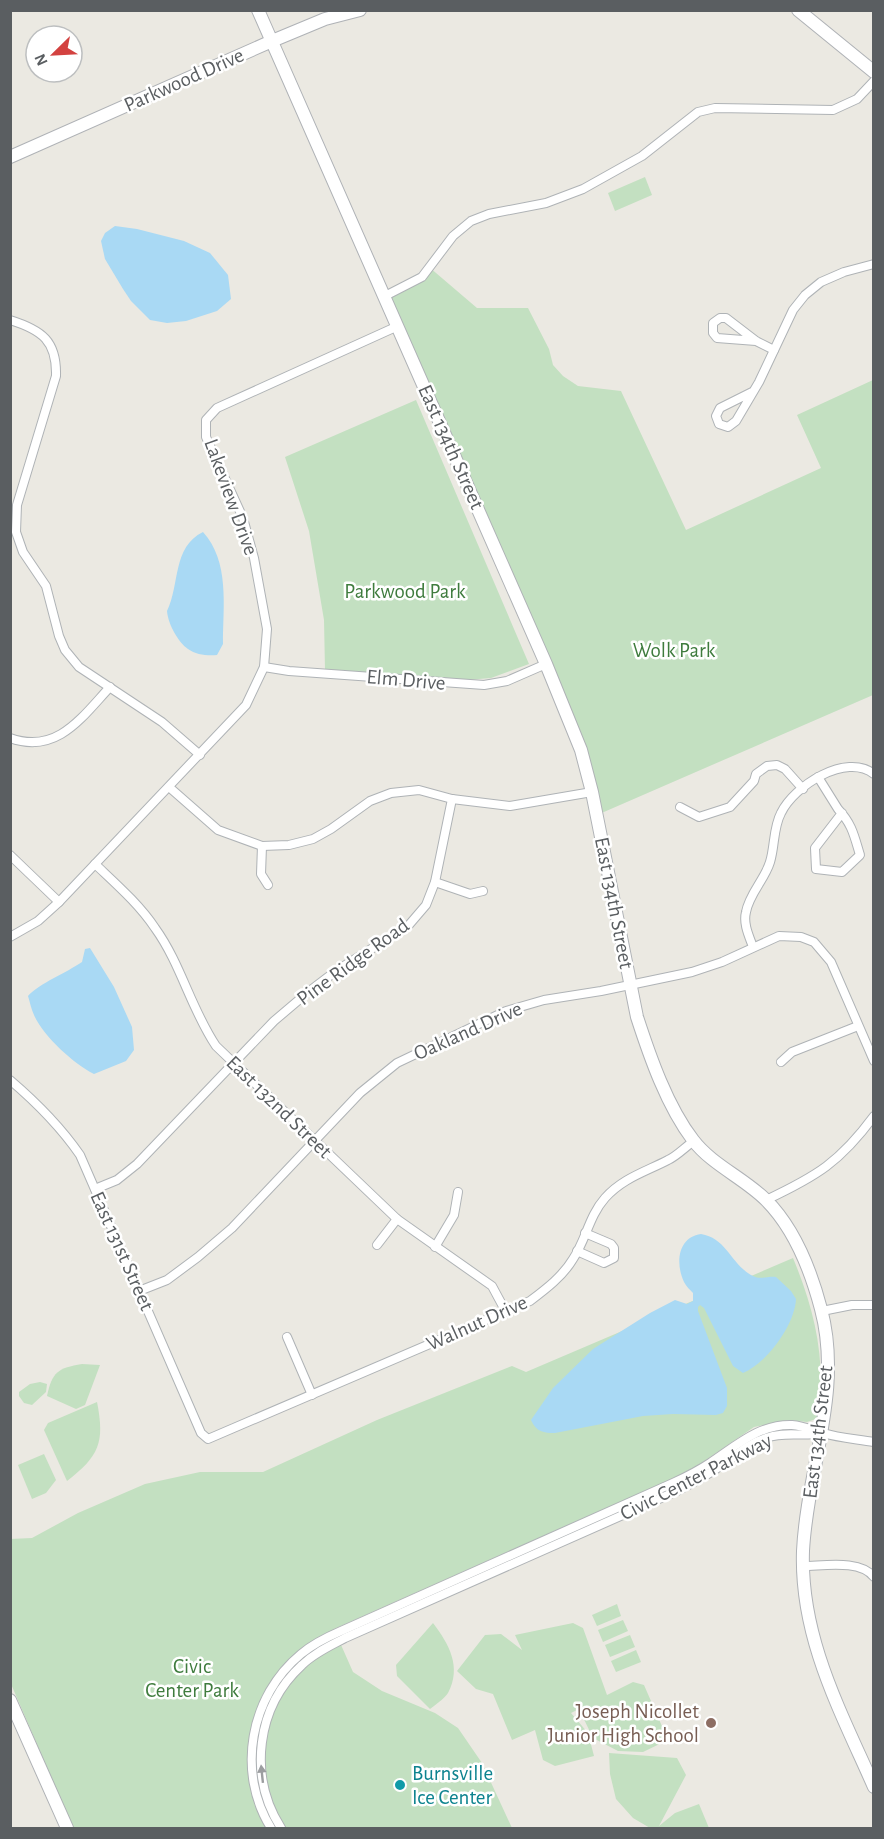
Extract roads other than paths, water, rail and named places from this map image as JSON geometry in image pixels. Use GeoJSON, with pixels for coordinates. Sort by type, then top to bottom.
{"type":"FeatureCollection","features":[{"type":"Feature","properties":{"kind":"street","name":"East 134th Street"},"geometry":{"type":"LineString","coordinates":[[258,10],[546,664],[581,750],[592,792],[637,1017],[674,1110],[694,1141],[715,1161],[766,1200],[785,1224],[814,1285],[822,1311],[829,1359],[828,1391],[806,1526],[803,1566],[806,1608],[817,1654],[873,1787]]}},
{"type":"Feature","properties":{"kind":"street","name":"Parkwood Drive"},"geometry":{"type":"LineString","coordinates":[[10,157],[272,41],[325,19],[360,10]]}},
{"type":"Feature","properties":{"kind":"street"},"geometry":{"type":"LineString","coordinates":[[798,10],[873,72]]}},
{"type":"Feature","properties":{"kind":"street"},"geometry":{"type":"LineString","coordinates":[[385,296],[422,277],[453,236],[471,221],[489,214],[546,203],[583,189],[642,156],[698,112],[715,108],[833,110],[857,99],[873,81]]}},
{"type":"Feature","properties":{"kind":"street"},"geometry":{"type":"LineString","coordinates":[[752,392],[720,408],[716,416],[719,424],[725,427],[734,424],[759,382],[793,310],[805,295],[821,282],[844,272],[873,264]]}},
{"type":"Feature","properties":{"kind":"street"},"geometry":{"type":"LineString","coordinates":[[756,341],[717,338],[712,330],[713,323],[720,318],[726,318],[756,341],[774,350]]}},
{"type":"Feature","properties":{"kind":"street"},"geometry":{"type":"LineString","coordinates":[[10,320],[29,326],[42,334],[52,346],[57,361],[56,376],[17,505],[16,532],[23,552],[45,586],[65,650],[79,667],[162,722],[200,755]]}},
{"type":"Feature","properties":{"kind":"street","name":"Lakeview Drive"},"geometry":{"type":"LineString","coordinates":[[10,938],[38,921],[59,902],[200,755],[246,705],[264,667],[267,628],[254,558],[243,518],[206,437],[206,420],[217,408],[398,326]]}},
{"type":"Feature","properties":{"kind":"street","name":"Elm Drive"},"geometry":{"type":"LineString","coordinates":[[264,667],[289,671],[475,685],[507,681],[546,664]]}},
{"type":"Feature","properties":{"kind":"street"},"geometry":{"type":"LineString","coordinates":[[10,738],[20,742],[36,743],[52,740],[67,732],[110,687]]}},
{"type":"Feature","properties":{"kind":"street"},"geometry":{"type":"LineString","coordinates":[[680,807],[699,818],[730,807],[754,781],[756,774],[767,766],[777,765],[786,769],[803,789]]}},
{"type":"Feature","properties":{"kind":"street"},"geometry":{"type":"LineString","coordinates":[[753,947],[746,928],[746,912],[770,863],[777,824],[782,811],[791,799],[818,777],[836,769],[851,766],[871,771],[873,774]]}},
{"type":"Feature","properties":{"kind":"street"},"geometry":{"type":"LineString","coordinates":[[818,777],[850,822],[860,855],[842,872],[816,869],[815,848],[842,813]]}},
{"type":"Feature","properties":{"kind":"street"},"geometry":{"type":"LineString","coordinates":[[169,787],[218,830],[262,846],[289,845],[313,839],[331,830],[370,801],[391,793],[419,790],[452,799],[510,806],[592,792]]}},
{"type":"Feature","properties":{"kind":"street","name":"Pine Ridge Road"},"geometry":{"type":"LineString","coordinates":[[95,1189],[117,1179],[137,1164],[274,1022],[307,993],[336,971],[408,926],[426,905],[435,882],[452,799]]}},
{"type":"Feature","properties":{"kind":"street"},"geometry":{"type":"LineString","coordinates":[[262,846],[261,874],[268,885]]}},
{"type":"Feature","properties":{"kind":"street"},"geometry":{"type":"LineString","coordinates":[[10,855],[59,902]]}},
{"type":"Feature","properties":{"kind":"street","name":"East 132nd Street"},"geometry":{"type":"LineString","coordinates":[[95,864],[133,901],[155,928],[172,957],[204,1028],[216,1046],[397,1219],[492,1286],[506,1312]]}},
{"type":"Feature","properties":{"kind":"street"},"geometry":{"type":"LineString","coordinates":[[435,882],[470,894],[483,891]]}},
{"type":"Feature","properties":{"kind":"street","name":"Oakland Drive"},"geometry":{"type":"LineString","coordinates":[[139,1291],[167,1280],[232,1228],[360,1093],[397,1063],[443,1039],[506,1011],[544,1000],[707,968],[778,936],[801,937],[814,942],[831,962],[873,1061]]}},
{"type":"Feature","properties":{"kind":"street"},"geometry":{"type":"LineString","coordinates":[[781,1062],[792,1052],[858,1026]]}},
{"type":"Feature","properties":{"kind":"street","name":"East 131st Street"},"geometry":{"type":"LineString","coordinates":[[10,1080],[45,1110],[63,1130],[80,1155],[201,1433],[208,1439]]}},
{"type":"Feature","properties":{"kind":"street"},"geometry":{"type":"LineString","coordinates":[[766,1200],[811,1178],[838,1159],[873,1116]]}},
{"type":"Feature","properties":{"kind":"street","name":"Walnut Drive"},"geometry":{"type":"LineString","coordinates":[[208,1439],[530,1300],[551,1285],[573,1259],[592,1216],[617,1186],[636,1174],[670,1160],[694,1141]]}},
{"type":"Feature","properties":{"kind":"street"},"geometry":{"type":"LineString","coordinates":[[435,1247],[454,1215],[458,1192]]}},
{"type":"Feature","properties":{"kind":"street"},"geometry":{"type":"LineString","coordinates":[[377,1245],[397,1219]]}},
{"type":"Feature","properties":{"kind":"street"},"geometry":{"type":"LineString","coordinates":[[577,1251],[604,1263],[614,1258],[614,1248],[611,1244],[585,1233]]}},
{"type":"Feature","properties":{"kind":"street"},"geometry":{"type":"LineString","coordinates":[[822,1311],[852,1305],[873,1305]]}},
{"type":"Feature","properties":{"kind":"street"},"geometry":{"type":"LineString","coordinates":[[287,1337],[312,1395]]}},
{"type":"Feature","properties":{"kind":"street","name":"Civic Center Parkway"},"geometry":{"type":"LineString","coordinates":[[271,1828],[260,1807],[254,1784],[252,1762],[255,1730],[262,1707],[276,1681],[289,1665],[310,1647],[341,1631],[674,1484],[755,1433],[788,1425],[809,1427],[822,1433]]}},
{"type":"Feature","properties":{"kind":"street"},"geometry":{"type":"LineString","coordinates":[[822,1433],[873,1442]]}},
{"type":"Feature","properties":{"kind":"street","name":"Civic Center Parkway"},"geometry":{"type":"LineString","coordinates":[[281,1828],[265,1793],[260,1762],[261,1743],[266,1721],[278,1694],[308,1659],[345,1638],[677,1491],[704,1477],[764,1438],[782,1434],[822,1433]]}},
{"type":"Feature","properties":{"kind":"street"},"geometry":{"type":"LineString","coordinates":[[803,1566],[855,1566],[870,1572],[873,1577]]}},
{"type":"Feature","properties":{"kind":"street"},"geometry":{"type":"LineString","coordinates":[[10,1700],[67,1828]]}},
{"type":"Feature","properties":{"kind":"water"},"geometry":{"type":"Polygon","coordinates":[[[115,226],[184,241],[210,253],[228,275],[231,299],[217,311],[186,321],[167,323],[150,320],[131,301],[105,259],[101,241],[105,233],[115,226]]]}},
{"type":"Feature","properties":{"kind":"water"},"geometry":{"type":"Polygon","coordinates":[[[203,532],[218,557],[223,585],[223,644],[217,655],[198,654],[184,646],[171,627],[167,611],[181,557],[193,539],[203,532]]]}},
{"type":"Feature","properties":{"kind":"water"},"geometry":{"type":"Polygon","coordinates":[[[90,948],[114,987],[132,1027],[134,1050],[126,1061],[94,1074],[69,1056],[44,1032],[34,1015],[28,996],[82,962],[85,949],[90,948]]]}},
{"type":"Feature","properties":{"kind":"water"},"geometry":{"type":"Polygon","coordinates":[[[701,1234],[717,1241],[739,1265],[753,1276],[776,1277],[796,1299],[791,1320],[778,1342],[761,1361],[743,1373],[733,1366],[704,1308],[700,1305],[698,1307],[727,1388],[727,1406],[723,1413],[643,1416],[555,1433],[538,1429],[531,1420],[553,1388],[593,1349],[675,1300],[687,1304],[693,1301],[693,1293],[681,1275],[679,1259],[687,1240],[701,1234]]]}},
{"type":"Feature","properties":{"kind":"place","name":"Joseph Nicollet Junior High School"},"geometry":{"type":"Point","coordinates":[711,1723]}},
{"type":"Feature","properties":{"kind":"place","name":"Burnsville Ice Center"},"geometry":{"type":"Point","coordinates":[400,1785]}},
{"type":"Feature","properties":{"kind":"park label","name":"Parkwood Park"},"geometry":{"type":"Point","coordinates":[405,591]}},
{"type":"Feature","properties":{"kind":"park label","name":"Wolk Park"},"geometry":{"type":"Point","coordinates":[674,650]}},
{"type":"Feature","properties":{"kind":"park label","name":"Civic Center Park"},"geometry":{"type":"Point","coordinates":[192,1678]}}]}
